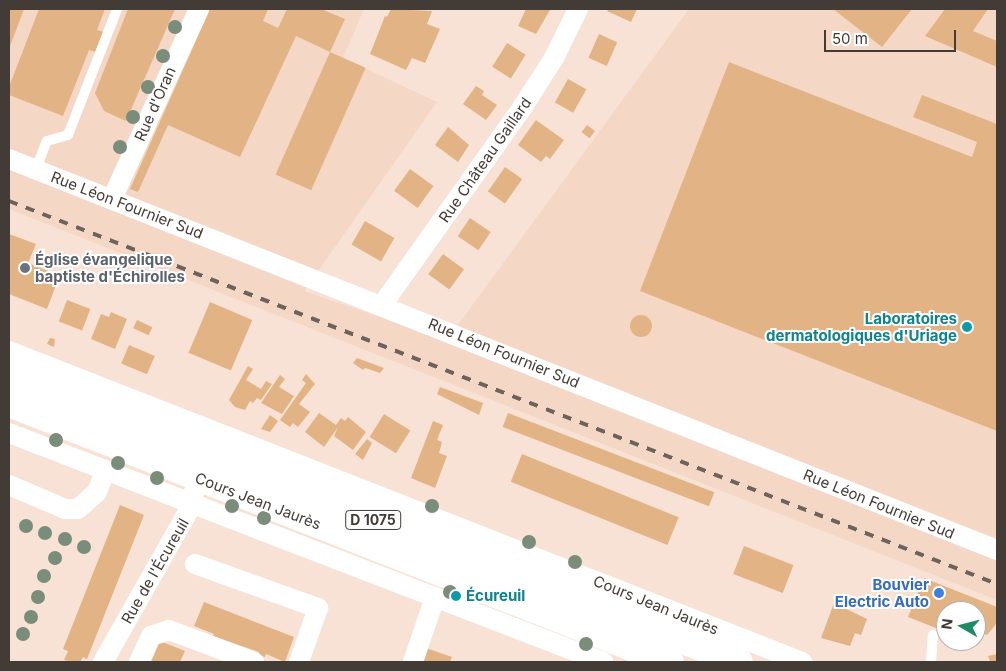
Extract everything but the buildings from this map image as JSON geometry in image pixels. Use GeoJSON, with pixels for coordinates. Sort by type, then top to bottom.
{"type":"FeatureCollection","features":[{"type":"Feature","properties":{"kind":"main road","name":"Cours Jean Jaurès"},"geometry":{"type":"LineString","coordinates":[[9,375],[427,542],[739,662]]}},
{"type":"Feature","properties":{"kind":"main road","name":"Cours Jean Jaurès"},"geometry":{"type":"LineString","coordinates":[[10,405],[670,662]]}},
{"type":"Feature","properties":{"kind":"street","name":"Rue d'Oran"},"geometry":{"type":"LineString","coordinates":[[112,199],[198,9]]}},
{"type":"Feature","properties":{"kind":"street","name":"Rue Château Gaillard"},"geometry":{"type":"LineString","coordinates":[[382,305],[522,108],[554,58],[578,9]]}},
{"type":"Feature","properties":{"kind":"street","name":"Rue Léon Fournier Sud"},"geometry":{"type":"LineString","coordinates":[[9,158],[997,550]]}},
{"type":"Feature","properties":{"kind":"street","name":"Cours Jean Jaurès"},"geometry":{"type":"LineString","coordinates":[[9,350],[802,662]]}},
{"type":"Feature","properties":{"kind":"street"},"geometry":{"type":"LineString","coordinates":[[163,435],[188,421]]}},
{"type":"Feature","properties":{"kind":"street","name":"Cours Jean Jaurès"},"geometry":{"type":"LineString","coordinates":[[9,433],[105,472],[603,662]]}},
{"type":"Feature","properties":{"kind":"street"},"geometry":{"type":"LineString","coordinates":[[9,485],[66,508],[78,509],[97,492],[105,472]]}},
{"type":"Feature","properties":{"kind":"street","name":"Rue de l'Écureuil"},"geometry":{"type":"LineString","coordinates":[[103,662],[192,505],[196,477]]}},
{"type":"Feature","properties":{"kind":"street","name":"Rue de l'Écureuil"},"geometry":{"type":"LineString","coordinates":[[194,564],[318,608],[299,662]]}},
{"type":"Feature","properties":{"kind":"street"},"geometry":{"type":"LineString","coordinates":[[414,662],[435,597]]}},
{"type":"Feature","properties":{"kind":"street","name":"Rue de l'Écureuil"},"geometry":{"type":"LineString","coordinates":[[139,662],[151,636],[169,630],[254,662]]}},
{"type":"Feature","properties":{"kind":"street","name":"Cours Jean Jaurès"},"geometry":{"type":"LineString","coordinates":[[733,636],[745,662]]}},
{"type":"Feature","properties":{"kind":"lane"},"geometry":{"type":"LineString","coordinates":[[36,169],[47,141],[68,134],[117,9]]}},
{"type":"Feature","properties":{"kind":"lane"},"geometry":{"type":"LineString","coordinates":[[932,662],[933,635]]}},
{"type":"Feature","properties":{"kind":"shaded area"},"geometry":{"type":"Polygon","coordinates":[[[9,9],[364,9],[343,58],[437,102],[304,291],[447,340],[689,9],[997,9],[997,558],[636,415],[997,560],[997,600],[9,209],[9,9]]]}},
{"type":"Feature","properties":{"kind":"railway"},"geometry":{"type":"LineString","coordinates":[[9,201],[997,584]]}},
{"type":"Feature","properties":{"kind":"place","name":"Église évangelique baptiste d'Échirolles"},"geometry":{"type":"Point","coordinates":[25,268]}},
{"type":"Feature","properties":{"kind":"place","name":"Laboratoires dermatologiques d'Uriage"},"geometry":{"type":"Point","coordinates":[967,327]}},
{"type":"Feature","properties":{"kind":"place","name":"Bouvier Electric Auto"},"geometry":{"type":"Point","coordinates":[939,593]}},
{"type":"Feature","properties":{"kind":"place","name":"Écureuil"},"geometry":{"type":"Point","coordinates":[456,596]}}]}
